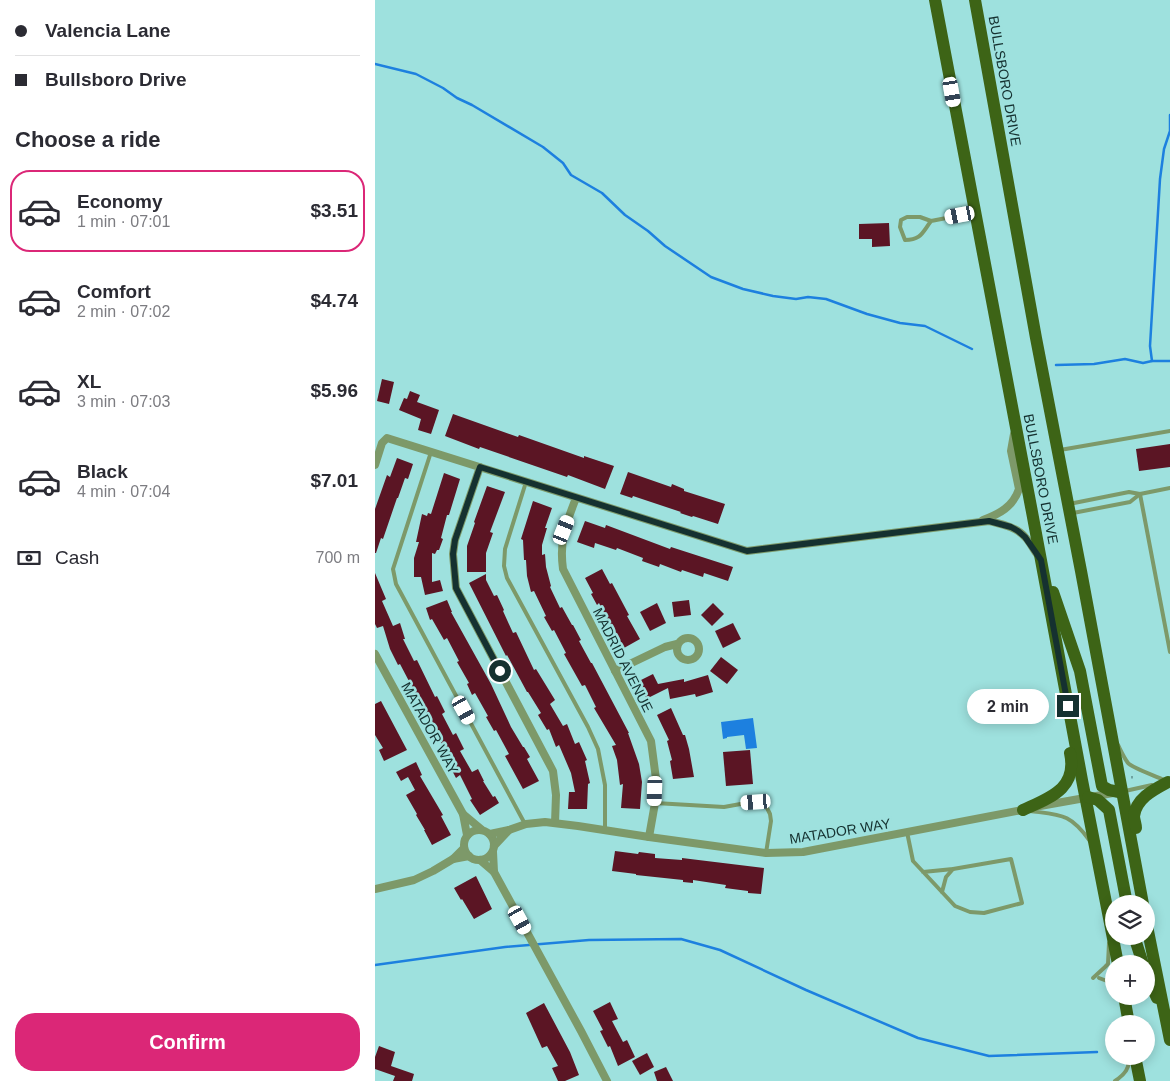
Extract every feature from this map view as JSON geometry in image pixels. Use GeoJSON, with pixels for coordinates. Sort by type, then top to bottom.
{"type":"FeatureCollection","features":[{"type":"Feature","properties":{"kind":"main road","name":"BULLSBORO DRIVE"},"geometry":{"type":"LineString","coordinates":[[935,0],[1105,897]]}},
{"type":"Feature","properties":{"kind":"main road","name":"BULLSBORO DRIVE"},"geometry":{"type":"LineString","coordinates":[[975,0],[1036,338],[1142,895]]}},
{"type":"Feature","properties":{"kind":"main road"},"geometry":{"type":"LineString","coordinates":[[1040,557],[1080,672],[1102,786],[1109,790],[1121,792]]}},
{"type":"Feature","properties":{"kind":"main road"},"geometry":{"type":"LineString","coordinates":[[1023,810],[1051,797],[1067,783],[1071,769],[1071,758],[1065,732],[1068,706]]}},
{"type":"Feature","properties":{"kind":"main road"},"geometry":{"type":"LineString","coordinates":[[1139,880],[1140,850],[1134,816],[1140,801],[1153,790],[1169,782]]}},
{"type":"Feature","properties":{"kind":"main road"},"geometry":{"type":"LineString","coordinates":[[1087,798],[1098,800],[1109,810],[1125,895]]}},
{"type":"Feature","properties":{"kind":"main road"},"geometry":{"type":"LineString","coordinates":[[1151,945],[1170,1040]]}},
{"type":"Feature","properties":{"kind":"main road"},"geometry":{"type":"LineString","coordinates":[[1155,994],[1166,1019]]}},
{"type":"Feature","properties":{"kind":"main road"},"geometry":{"type":"LineString","coordinates":[[1137,1065],[1140,1081]]}},
{"type":"Feature","properties":{"kind":"street"},"geometry":{"type":"LineString","coordinates":[[969,524],[1001,512],[1012,503],[1017,495],[1019,489],[1011,451],[1015,426]]}},
{"type":"Feature","properties":{"kind":"street"},"geometry":{"type":"LineString","coordinates":[[375,465],[382,442],[387,438],[747,551],[989,521],[1018,531],[1040,557]]}},
{"type":"Feature","properties":{"kind":"street"},"geometry":{"type":"LineString","coordinates":[[480,467],[455,540],[453,554],[456,588],[553,771],[556,795],[555,823]]}},
{"type":"Feature","properties":{"kind":"street","name":"MADRID AVENUE"},"geometry":{"type":"LineString","coordinates":[[576,498],[564,530],[561,556],[563,569],[651,741],[656,779],[655,803],[649,837]]}},
{"type":"Feature","properties":{"kind":"street"},"geometry":{"type":"LineString","coordinates":[[615,671],[665,646],[677,644]]}},
{"type":"Feature","properties":{"kind":"street","name":"MATADOR WAY"},"geometry":{"type":"LineString","coordinates":[[375,654],[463,814],[467,835]]}},
{"type":"Feature","properties":{"kind":"street","name":"MATADOR WAY"},"geometry":{"type":"LineString","coordinates":[[490,834],[545,822],[767,853],[803,852],[1121,792]]}},
{"type":"Feature","properties":{"kind":"street","name":"MATADOR WAY"},"geometry":{"type":"LineString","coordinates":[[463,814],[481,829]]}},
{"type":"Feature","properties":{"kind":"street"},"geometry":{"type":"LineString","coordinates":[[494,872],[494,840],[487,831],[481,829],[473,831],[467,835],[464,841],[464,848],[469,856],[480,860],[494,872],[581,1031],[605,1081]]}},
{"type":"Feature","properties":{"kind":"street","name":"MATADOR WAY"},"geometry":{"type":"LineString","coordinates":[[493,849],[509,830]]}},
{"type":"Feature","properties":{"kind":"street"},"geometry":{"type":"LineString","coordinates":[[375,889],[414,880],[453,859],[464,848]]}},
{"type":"Feature","properties":{"kind":"street"},"geometry":{"type":"LineString","coordinates":[[480,860],[487,858],[493,849]]}},
{"type":"Feature","properties":{"kind":"street"},"geometry":{"type":"LineString","coordinates":[[453,859],[469,856]]}},
{"type":"Feature","properties":{"kind":"lane"},"geometry":{"type":"LineString","coordinates":[[931,221],[918,238],[905,240],[900,227],[901,220],[907,217],[920,217],[931,221],[975,212]]}},
{"type":"Feature","properties":{"kind":"lane"},"geometry":{"type":"LineString","coordinates":[[1058,450],[1170,431]]}},
{"type":"Feature","properties":{"kind":"lane"},"geometry":{"type":"LineString","coordinates":[[431,452],[393,569],[396,584],[525,825]]}},
{"type":"Feature","properties":{"kind":"lane"},"geometry":{"type":"LineString","coordinates":[[526,482],[505,550],[504,566],[507,578],[588,727],[598,749],[605,785],[605,830]]}},
{"type":"Feature","properties":{"kind":"lane"},"geometry":{"type":"LineString","coordinates":[[1068,509],[1129,492],[1139,494],[1170,488]]}},
{"type":"Feature","properties":{"kind":"lane"},"geometry":{"type":"LineString","coordinates":[[1068,509],[1130,502],[1139,494]]}},
{"type":"Feature","properties":{"kind":"lane"},"geometry":{"type":"LineString","coordinates":[[1139,494],[1170,652]]}},
{"type":"Feature","properties":{"kind":"lane"},"geometry":{"type":"LineString","coordinates":[[1112,735],[1129,764],[1134,768],[1169,782]]}},
{"type":"Feature","properties":{"kind":"lane"},"geometry":{"type":"LineString","coordinates":[[1121,792],[1169,782]]}},
{"type":"Feature","properties":{"kind":"lane"},"geometry":{"type":"LineString","coordinates":[[655,803],[724,807],[756,802],[763,804],[771,814],[767,853]]}},
{"type":"Feature","properties":{"kind":"lane"},"geometry":{"type":"LineString","coordinates":[[1023,810],[1068,818],[1077,824],[1096,851]]}},
{"type":"Feature","properties":{"kind":"lane"},"geometry":{"type":"LineString","coordinates":[[907,832],[913,861],[923,872],[955,906],[969,912],[984,913],[1022,903],[1011,859],[923,872]]}},
{"type":"Feature","properties":{"kind":"lane"},"geometry":{"type":"LineString","coordinates":[[942,892],[946,877],[953,869]]}},
{"type":"Feature","properties":{"kind":"lane"},"geometry":{"type":"LineString","coordinates":[[1093,978],[1107,964],[1108,945]]}},
{"type":"Feature","properties":{"kind":"lane"},"geometry":{"type":"LineString","coordinates":[[1099,978],[1105,980]]}},
{"type":"Feature","properties":{"kind":"lane"},"geometry":{"type":"LineString","coordinates":[[1115,1081],[1125,1074],[1128,1065]]}},
{"type":"Feature","properties":{"kind":"path"},"geometry":{"type":"LineString","coordinates":[[1131,777],[1137,775]]}},
{"type":"Feature","properties":{"kind":"water"},"geometry":{"type":"Polygon","coordinates":[[[753,718],[757,748],[746,749],[744,735],[723,739],[721,722],[753,718]]]}},
{"type":"Feature","properties":{"kind":"building"},"geometry":{"type":"Polygon","coordinates":[[[889,223],[890,246],[872,247],[872,239],[859,239],[859,224],[889,223]]]}},
{"type":"Feature","properties":{"kind":"building"},"geometry":{"type":"Polygon","coordinates":[[[382,379],[394,382],[389,404],[377,401],[382,379]]]}},
{"type":"Feature","properties":{"kind":"building"},"geometry":{"type":"Polygon","coordinates":[[[410,391],[420,395],[417,402],[439,410],[431,434],[418,430],[421,419],[399,410],[404,398],[407,399],[410,391]]]}},
{"type":"Feature","properties":{"kind":"building"},"geometry":{"type":"Polygon","coordinates":[[[453,414],[518,437],[519,435],[584,458],[584,456],[614,466],[605,489],[568,475],[567,477],[445,436],[453,414]]]}},
{"type":"Feature","properties":{"kind":"building"},"geometry":{"type":"Polygon","coordinates":[[[1170,444],[1170,467],[1139,471],[1136,449],[1170,444]]]}},
{"type":"Feature","properties":{"kind":"building"},"geometry":{"type":"Polygon","coordinates":[[[397,458],[413,464],[408,479],[405,478],[397,498],[383,539],[381,538],[375,553],[375,509],[387,475],[390,477],[397,458]]]}},
{"type":"Feature","properties":{"kind":"building"},"geometry":{"type":"Polygon","coordinates":[[[628,472],[671,487],[672,484],[684,489],[684,491],[725,504],[718,524],[633,496],[632,498],[620,494],[628,472]]]}},
{"type":"Feature","properties":{"kind":"building"},"geometry":{"type":"Polygon","coordinates":[[[444,473],[460,479],[449,515],[447,515],[439,550],[435,554],[432,553],[432,582],[440,580],[443,591],[425,595],[421,577],[414,577],[414,558],[419,542],[416,542],[422,514],[427,516],[428,513],[431,514],[444,473]]]}},
{"type":"Feature","properties":{"kind":"building"},"geometry":{"type":"Polygon","coordinates":[[[487,486],[505,492],[490,532],[493,533],[486,553],[486,572],[467,572],[467,546],[487,486]]]}},
{"type":"Feature","properties":{"kind":"building"},"geometry":{"type":"Polygon","coordinates":[[[533,501],[552,508],[545,528],[547,528],[542,545],[542,555],[545,554],[550,587],[560,608],[562,607],[573,625],[581,640],[579,641],[629,733],[639,764],[642,782],[640,809],[621,808],[623,784],[620,785],[617,760],[612,746],[616,745],[594,708],[596,707],[585,685],[582,686],[564,654],[566,653],[554,630],[552,631],[544,617],[546,616],[534,591],[531,592],[526,560],[524,560],[523,540],[521,539],[533,501]]]}},
{"type":"Feature","properties":{"kind":"building"},"geometry":{"type":"Polygon","coordinates":[[[585,521],[605,528],[606,525],[670,549],[671,547],[733,567],[728,581],[704,573],[703,577],[682,570],[681,572],[660,564],[659,567],[642,561],[643,558],[617,548],[616,550],[595,543],[594,548],[577,542],[585,521]]]}},
{"type":"Feature","properties":{"kind":"building"},"geometry":{"type":"Polygon","coordinates":[[[602,569],[610,584],[612,583],[640,639],[624,648],[599,603],[597,605],[585,578],[602,569]]]}},
{"type":"Feature","properties":{"kind":"building"},"geometry":{"type":"Polygon","coordinates":[[[375,573],[386,599],[382,601],[393,626],[400,623],[405,639],[403,639],[414,661],[417,660],[435,697],[437,696],[445,712],[442,714],[453,735],[456,733],[464,749],[460,751],[472,772],[478,769],[483,781],[499,803],[480,815],[470,800],[472,799],[460,775],[456,778],[447,761],[450,760],[428,717],[426,718],[419,705],[400,664],[398,665],[390,649],[383,626],[377,628],[375,624],[375,573]]]}},
{"type":"Feature","properties":{"kind":"building"},"geometry":{"type":"Polygon","coordinates":[[[486,574],[486,580],[494,596],[497,595],[513,633],[516,632],[534,670],[536,669],[555,700],[550,704],[563,726],[567,724],[575,744],[579,742],[587,760],[585,761],[590,783],[588,784],[587,809],[568,809],[569,792],[575,792],[571,773],[559,745],[556,747],[549,729],[547,730],[538,715],[541,713],[506,656],[469,583],[486,574]]]}},
{"type":"Feature","properties":{"kind":"building"},"geometry":{"type":"Polygon","coordinates":[[[447,600],[451,612],[491,684],[511,727],[530,757],[527,759],[539,781],[523,789],[505,756],[509,754],[496,730],[494,731],[486,717],[488,716],[475,693],[472,695],[467,684],[469,683],[457,662],[459,661],[447,638],[444,640],[432,619],[430,620],[426,608],[447,600]]]}},
{"type":"Feature","properties":{"kind":"building"},"geometry":{"type":"Polygon","coordinates":[[[689,600],[691,615],[674,617],[672,602],[689,600]]]}},
{"type":"Feature","properties":{"kind":"building"},"geometry":{"type":"Polygon","coordinates":[[[657,603],[666,623],[650,631],[640,612],[657,603]]]}},
{"type":"Feature","properties":{"kind":"building"},"geometry":{"type":"Polygon","coordinates":[[[713,603],[724,614],[712,626],[701,615],[713,603]]]}},
{"type":"Feature","properties":{"kind":"building"},"geometry":{"type":"Polygon","coordinates":[[[733,623],[741,639],[723,648],[715,631],[733,623]]]}},
{"type":"Feature","properties":{"kind":"building"},"geometry":{"type":"Polygon","coordinates":[[[721,657],[738,670],[727,684],[710,671],[721,657]]]}},
{"type":"Feature","properties":{"kind":"building"},"geometry":{"type":"Polygon","coordinates":[[[653,674],[658,684],[684,679],[684,682],[708,675],[713,692],[696,697],[695,694],[670,699],[668,688],[646,699],[637,682],[653,674]]]}},
{"type":"Feature","properties":{"kind":"building"},"geometry":{"type":"Polygon","coordinates":[[[381,701],[407,750],[384,761],[379,750],[383,748],[375,735],[375,704],[381,701]]]}},
{"type":"Feature","properties":{"kind":"building"},"geometry":{"type":"Polygon","coordinates":[[[671,708],[683,735],[685,735],[694,777],[673,779],[670,761],[672,760],[667,741],[669,740],[657,715],[671,708]]]}},
{"type":"Feature","properties":{"kind":"building"},"geometry":{"type":"Polygon","coordinates":[[[750,750],[753,784],[726,786],[723,752],[750,750]]]}},
{"type":"Feature","properties":{"kind":"building"},"geometry":{"type":"Polygon","coordinates":[[[416,762],[422,775],[420,776],[443,815],[441,816],[451,835],[432,845],[406,795],[415,790],[408,777],[401,781],[396,772],[416,762]]]}},
{"type":"Feature","properties":{"kind":"building"},"geometry":{"type":"Polygon","coordinates":[[[615,851],[655,854],[655,858],[682,860],[682,858],[764,868],[761,894],[725,888],[726,885],[693,880],[693,883],[683,882],[683,880],[612,871],[615,851]]]}},
{"type":"Feature","properties":{"kind":"building"},"geometry":{"type":"Polygon","coordinates":[[[476,876],[492,909],[474,919],[454,888],[476,876]]]}},
{"type":"Feature","properties":{"kind":"building"},"geometry":{"type":"Polygon","coordinates":[[[610,1002],[618,1019],[612,1021],[623,1042],[627,1040],[635,1057],[618,1066],[610,1046],[608,1047],[600,1031],[603,1030],[593,1011],[610,1002]]]}},
{"type":"Feature","properties":{"kind":"building"},"geometry":{"type":"Polygon","coordinates":[[[544,1003],[570,1052],[579,1075],[565,1081],[558,1081],[552,1068],[558,1066],[547,1046],[542,1048],[526,1013],[544,1003]]]}},
{"type":"Feature","properties":{"kind":"building"},"geometry":{"type":"Polygon","coordinates":[[[379,1046],[395,1052],[391,1066],[414,1074],[412,1081],[393,1081],[395,1076],[375,1069],[375,1057],[379,1046]]]}},
{"type":"Feature","properties":{"kind":"building"},"geometry":{"type":"Polygon","coordinates":[[[647,1053],[654,1067],[640,1075],[632,1061],[647,1053]]]}},
{"type":"Feature","properties":{"kind":"building"},"geometry":{"type":"Polygon","coordinates":[[[666,1067],[673,1081],[657,1081],[654,1072],[666,1067]]]}},
{"type":"Feature","properties":{"kind":"waterway"},"geometry":{"type":"LineString","coordinates":[[375,64],[416,74],[543,147],[563,163],[571,175],[602,193],[625,215],[665,246],[711,277],[743,289],[773,296],[796,299],[808,297],[826,299],[867,314],[900,323],[925,326],[972,349]]}},
{"type":"Feature","properties":{"kind":"waterway"},"geometry":{"type":"LineString","coordinates":[[1152,361],[1150,346],[1160,179],[1164,149],[1170,131],[1170,115]]}},
{"type":"Feature","properties":{"kind":"waterway"},"geometry":{"type":"LineString","coordinates":[[1056,365],[1094,364],[1125,359],[1143,363],[1170,361]]}},
{"type":"Feature","properties":{"kind":"waterway"},"geometry":{"type":"LineString","coordinates":[[375,965],[505,947],[589,940],[681,939],[720,950],[806,990],[918,1038],[989,1056],[1097,1052]]}},
{"type":"Feature","properties":{"kind":"route"},"geometry":{"type":"LineString","coordinates":[[500,671],[456,588],[453,554],[455,540],[480,467],[747,551],[989,521],[1011,527],[1025,537],[1041,560],[1068,706]]}}]}
